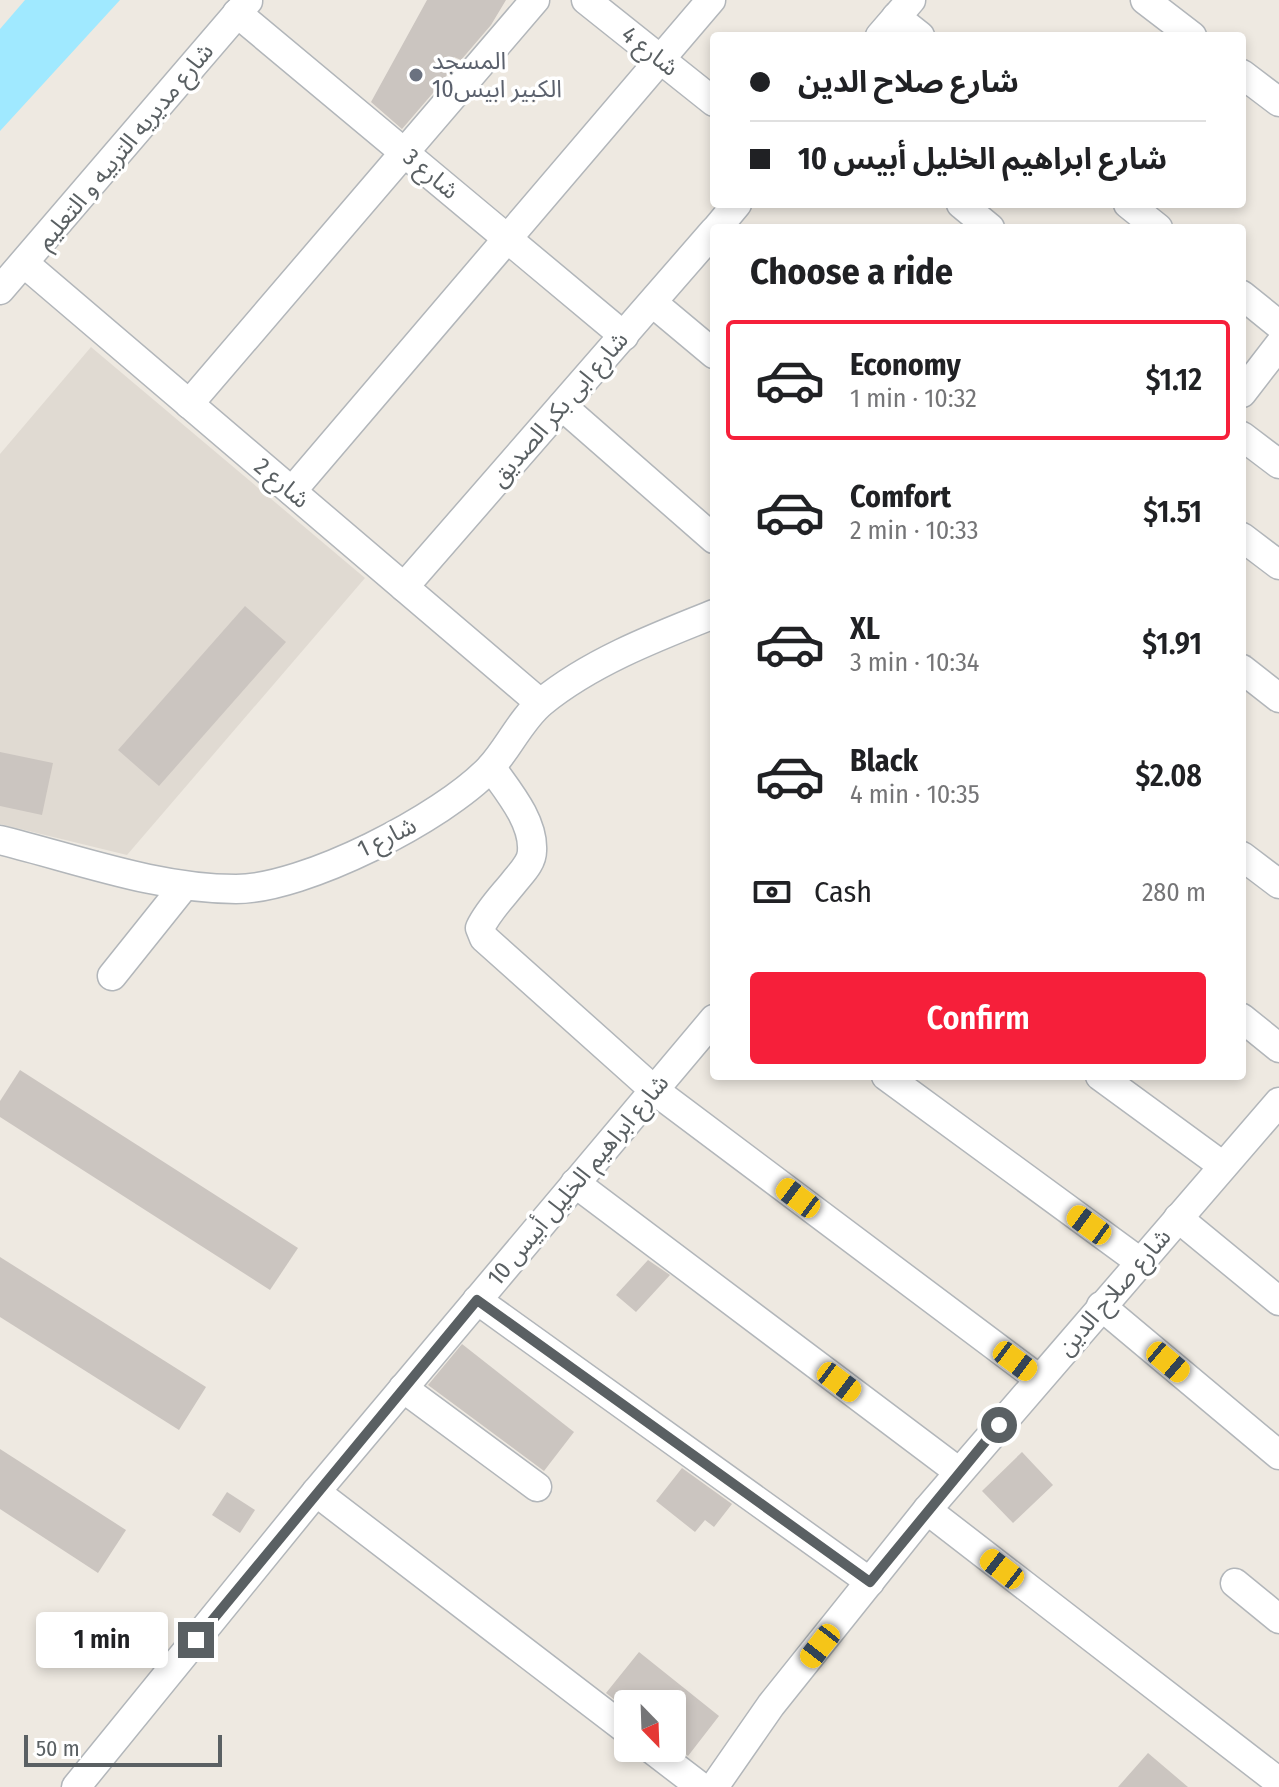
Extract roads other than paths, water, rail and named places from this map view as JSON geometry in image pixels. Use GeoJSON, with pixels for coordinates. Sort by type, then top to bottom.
{"type":"FeatureCollection","features":[{"type":"Feature","properties":{"kind":"street"},"geometry":{"type":"LineString","coordinates":[[189,404],[535,0]]}},
{"type":"Feature","properties":{"kind":"street","name":"شارع 4"},"geometry":{"type":"LineString","coordinates":[[586,0],[710,99]]}},
{"type":"Feature","properties":{"kind":"street"},"geometry":{"type":"LineString","coordinates":[[292,491],[711,0]]}},
{"type":"Feature","properties":{"kind":"street"},"geometry":{"type":"LineString","coordinates":[[1145,0],[1187,32]]}},
{"type":"Feature","properties":{"kind":"street","name":"شارع 3"},"geometry":{"type":"LineString","coordinates":[[243,7],[404,152],[624,336]]}},
{"type":"Feature","properties":{"kind":"street","name":"شارع مديريه التربيه و التعليم"},"geometry":{"type":"LineString","coordinates":[[0,290],[243,7]]}},
{"type":"Feature","properties":{"kind":"street"},"geometry":{"type":"LineString","coordinates":[[896,18],[915,32]]}},
{"type":"Feature","properties":{"kind":"street"},"geometry":{"type":"LineString","coordinates":[[1246,77],[1279,102]]}},
{"type":"Feature","properties":{"kind":"street"},"geometry":{"type":"LineString","coordinates":[[966,208],[985,224]]}},
{"type":"Feature","properties":{"kind":"street"},"geometry":{"type":"LineString","coordinates":[[1133,208],[1153,224]]}},
{"type":"Feature","properties":{"kind":"street","name":"شارع ابى بكر الصديق"},"geometry":{"type":"LineString","coordinates":[[404,587],[710,241]]}},
{"type":"Feature","properties":{"kind":"street","name":"شارع 2"},"geometry":{"type":"LineString","coordinates":[[24,263],[540,703]]}},
{"type":"Feature","properties":{"kind":"street"},"geometry":{"type":"LineString","coordinates":[[1246,298],[1279,325]]}},
{"type":"Feature","properties":{"kind":"street"},"geometry":{"type":"LineString","coordinates":[[653,303],[710,351]]}},
{"type":"Feature","properties":{"kind":"street"},"geometry":{"type":"LineString","coordinates":[[1246,388],[1279,345]]}},
{"type":"Feature","properties":{"kind":"street"},"geometry":{"type":"LineString","coordinates":[[562,406],[710,536]]}},
{"type":"Feature","properties":{"kind":"street"},"geometry":{"type":"LineString","coordinates":[[1246,439],[1279,464]]}},
{"type":"Feature","properties":{"kind":"street"},"geometry":{"type":"LineString","coordinates":[[1246,540],[1279,565]]}},
{"type":"Feature","properties":{"kind":"street","name":"شارع 1"},"geometry":{"type":"LineString","coordinates":[[0,840],[184,886],[240,889],[281,881],[407,829],[443,807],[491,767],[540,703],[627,651],[710,616]]}},
{"type":"Feature","properties":{"kind":"street"},"geometry":{"type":"LineString","coordinates":[[1246,672],[1279,698]]}},
{"type":"Feature","properties":{"kind":"street"},"geometry":{"type":"LineString","coordinates":[[491,767],[516,804],[531,836],[533,853],[527,867],[485,918],[480,928],[484,938],[654,1090],[1039,1379]]}},
{"type":"Feature","properties":{"kind":"street"},"geometry":{"type":"LineString","coordinates":[[1246,859],[1279,884]]}},
{"type":"Feature","properties":{"kind":"street"},"geometry":{"type":"LineString","coordinates":[[112,976],[184,886]]}},
{"type":"Feature","properties":{"kind":"street"},"geometry":{"type":"LineString","coordinates":[[1246,1021],[1279,1048]]}},
{"type":"Feature","properties":{"kind":"street","name":"شارع ابراهيم الخليل أبيس 10"},"geometry":{"type":"LineString","coordinates":[[76,1787],[316,1492],[710,1024]]}},
{"type":"Feature","properties":{"kind":"street"},"geometry":{"type":"LineString","coordinates":[[891,1080],[1140,1262]]}},
{"type":"Feature","properties":{"kind":"street"},"geometry":{"type":"LineString","coordinates":[[1105,1080],[1223,1166]]}},
{"type":"Feature","properties":{"kind":"street","name":"شارع صلاح الدين"},"geometry":{"type":"LineString","coordinates":[[714,1787],[771,1705],[927,1510],[1223,1166],[1270,1131],[1279,1102]]}},
{"type":"Feature","properties":{"kind":"street"},"geometry":{"type":"LineString","coordinates":[[575,1183],[959,1472]]}},
{"type":"Feature","properties":{"kind":"street"},"geometry":{"type":"LineString","coordinates":[[1178,1218],[1279,1301]]}},
{"type":"Feature","properties":{"kind":"street"},"geometry":{"type":"LineString","coordinates":[[477,1300],[870,1582]]}},
{"type":"Feature","properties":{"kind":"street"},"geometry":{"type":"LineString","coordinates":[[1101,1306],[1279,1455]]}},
{"type":"Feature","properties":{"kind":"street"},"geometry":{"type":"LineString","coordinates":[[403,1388],[537,1487]]}},
{"type":"Feature","properties":{"kind":"street"},"geometry":{"type":"LineString","coordinates":[[316,1492],[614,1720]]}},
{"type":"Feature","properties":{"kind":"street"},"geometry":{"type":"LineString","coordinates":[[927,1510],[1279,1782]]}},
{"type":"Feature","properties":{"kind":"street"},"geometry":{"type":"LineString","coordinates":[[1235,1583],[1279,1619]]}},
{"type":"Feature","properties":{"kind":"street"},"geometry":{"type":"LineString","coordinates":[[668,1762],[701,1787]]}},
{"type":"Feature","properties":{"kind":"water"},"geometry":{"type":"Polygon","coordinates":[[[25,0],[120,0],[0,131],[0,29],[25,0]]]}},
{"type":"Feature","properties":{"kind":"place","name":"المسجد الكبير ابيس10"},"geometry":{"type":"Point","coordinates":[416,75]}}]}
